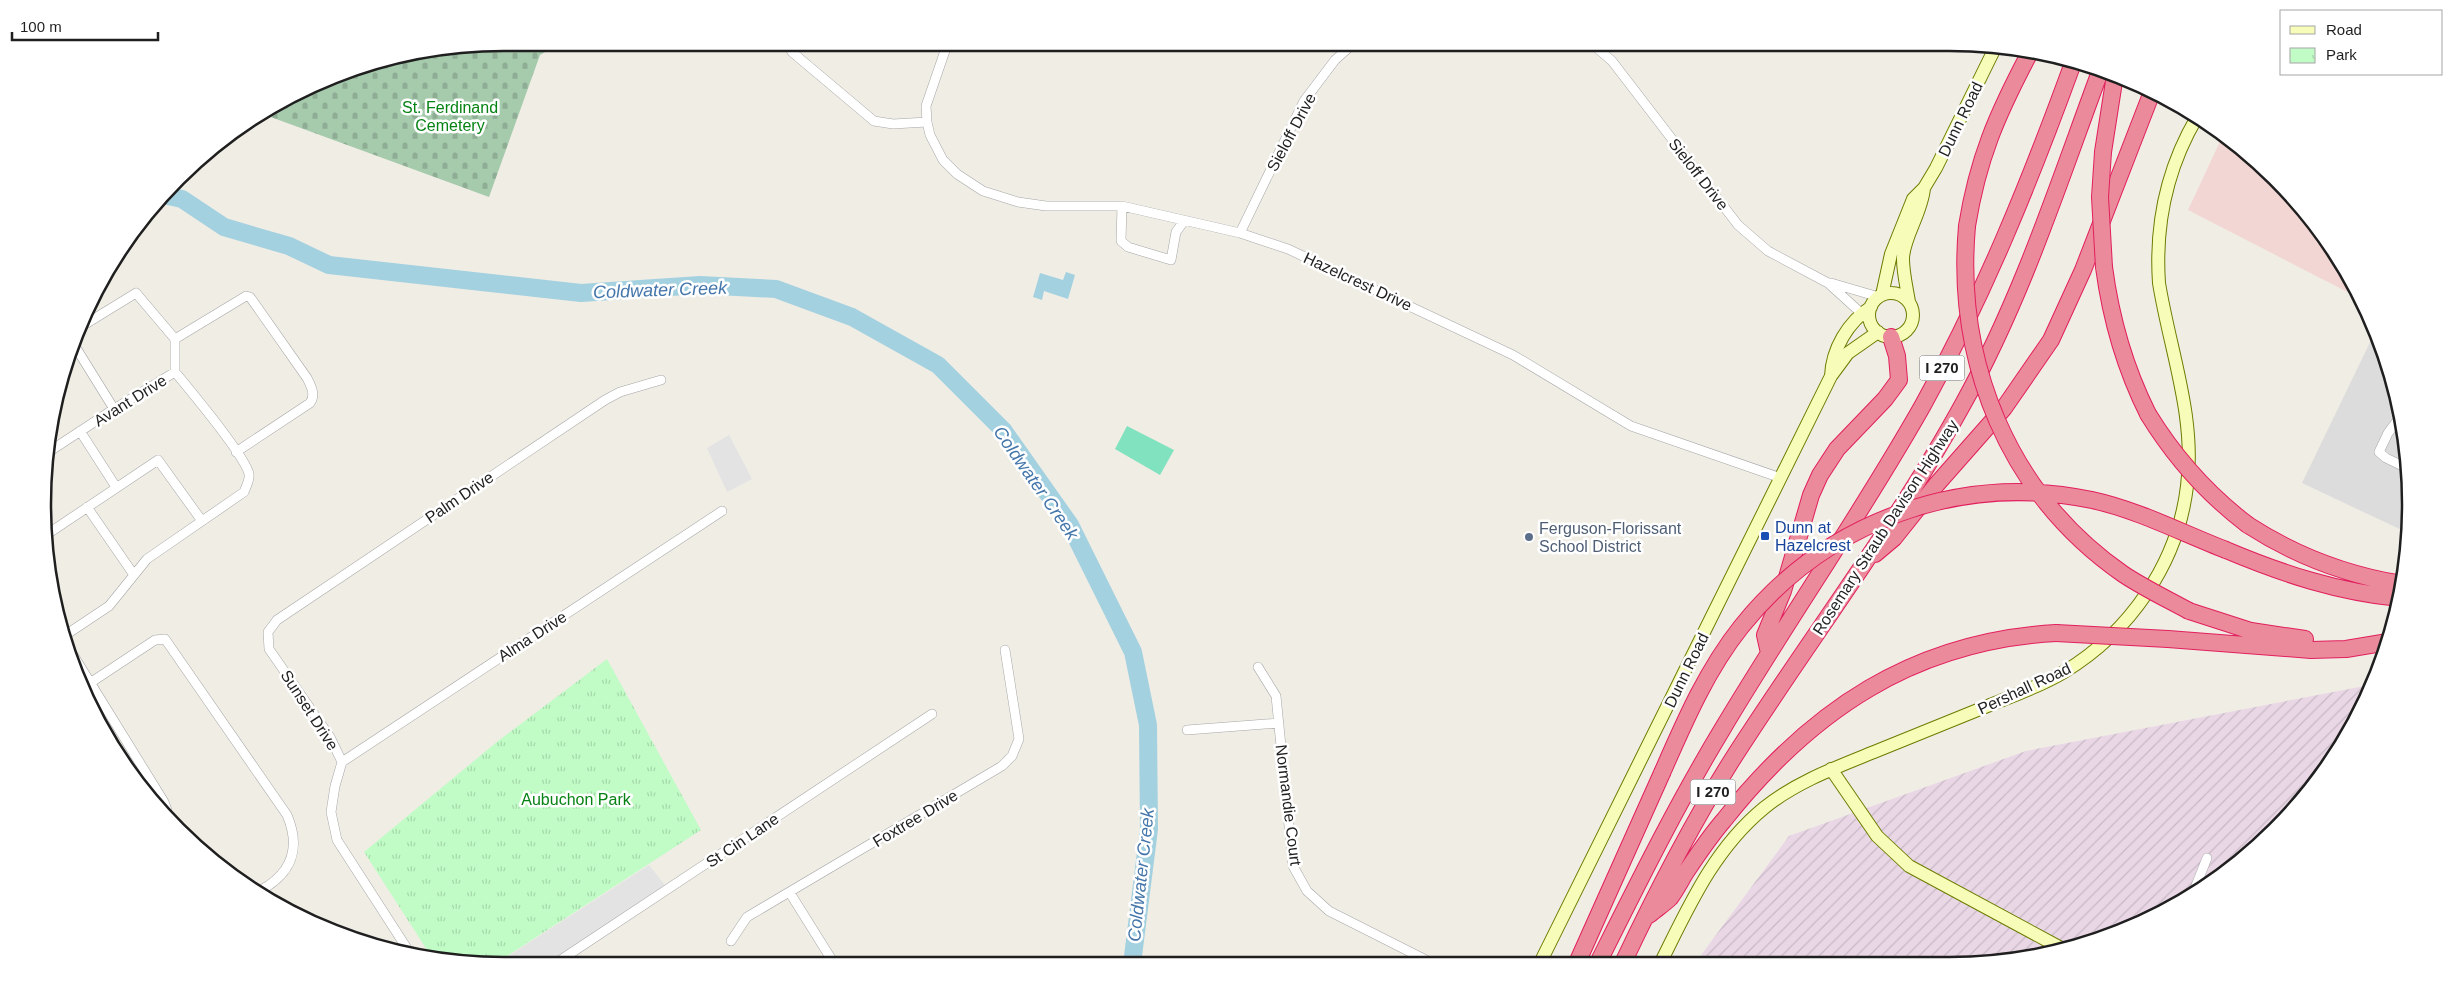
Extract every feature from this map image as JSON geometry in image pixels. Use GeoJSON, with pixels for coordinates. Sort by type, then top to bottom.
{"type":"FeatureCollection","features":[{"type":"Feature","properties":{"kind":"highway"},"geometry":{"type":"LineString","coordinates":[[2027,58],[1993,126],[1972,193],[1967,226],[1964,276],[1966,311],[1972,345],[1990,404],[2008,444],[2046,503],[2095,552],[2146,588],[2189,611],[2242,628],[2286,637],[2322,640],[2381,641]]}},
{"type":"Feature","properties":{"kind":"highway","name":"Rosemary Straub Davison Highway"},"geometry":{"type":"LineString","coordinates":[[1601,957],[1689,786],[1904,436],[1957,340],[2024,195],[2071,68]]}},
{"type":"Feature","properties":{"kind":"highway","name":"Rosemary Straub Davison Highway"},"geometry":{"type":"LineString","coordinates":[[1625,957],[1681,846],[1730,762],[1934,455],[1991,351],[2033,254],[2098,76]]}},
{"type":"Feature","properties":{"kind":"highway"},"geometry":{"type":"LineString","coordinates":[[2114,83],[2103,152],[2100,197],[2104,267],[2112,322],[2120,350],[2133,384],[2148,414],[2178,459],[2201,486],[2248,525],[2276,543],[2310,560],[2376,580],[2395,583]]}},
{"type":"Feature","properties":{"kind":"highway"},"geometry":{"type":"LineString","coordinates":[[1860,567],[1894,538],[1937,484],[2004,408],[2050,340],[2083,270],[2150,98]]}},
{"type":"Feature","properties":{"kind":"highway"},"geometry":{"type":"LineString","coordinates":[[1770,653],[1765,635],[1782,591],[1802,524],[1820,475],[1837,449],[1886,399],[1899,380],[1897,356],[1876,315]]}},
{"type":"Feature","properties":{"kind":"highway"},"geometry":{"type":"LineString","coordinates":[[1581,957],[1662,774],[1710,674],[1740,628],[1786,579],[1814,557],[1865,526],[1896,513],[1925,504],[1984,493],[2045,493],[2113,506],[2303,580],[2338,589],[2392,597]]}},
{"type":"Feature","properties":{"kind":"highway"},"geometry":{"type":"LineString","coordinates":[[1644,919],[1669,898],[1704,845],[1754,785],[1791,748],[1841,706],[1871,686],[1935,656],[1997,639],[2056,633],[2310,650],[2346,649],[2380,643]]}},
{"type":"Feature","properties":{"kind":"street"},"geometry":{"type":"LineString","coordinates":[[791,51],[874,121],[893,124],[927,122]]}},
{"type":"Feature","properties":{"kind":"street","name":"Hazelcrest Drive"},"geometry":{"type":"LineString","coordinates":[[945,51],[926,106],[930,136],[943,160],[957,174],[982,191],[1018,202],[1046,206],[1122,206],[1240,233],[1297,252],[1513,355],[1631,426],[1781,478]]}},
{"type":"Feature","properties":{"kind":"street","name":"Sieloff Drive"},"geometry":{"type":"LineString","coordinates":[[1240,233],[1304,101],[1335,60],[1345,51]]}},
{"type":"Feature","properties":{"kind":"street","name":"Sieloff Drive"},"geometry":{"type":"LineString","coordinates":[[1600,51],[1612,61],[1738,225],[1768,251],[1828,283],[1876,315]]}},
{"type":"Feature","properties":{"kind":"street","name":"Dunn Road"},"geometry":{"type":"LineString","coordinates":[[1543,957],[1830,376],[1876,315],[1891,254],[1913,199],[1924,188],[1992,53]]}},
{"type":"Feature","properties":{"kind":"street","name":"Pershall Road"},"geometry":{"type":"LineString","coordinates":[[1663,957],[1699,885],[1718,856],[1738,832],[1765,808],[1790,791],[1831,769],[2024,691],[2064,672],[2105,642],[2133,612],[2155,581],[2169,552],[2180,521],[2188,486],[2190,455],[2188,417],[2160,283],[2158,262],[2160,215],[2176,158],[2194,123]]}},
{"type":"Feature","properties":{"kind":"street","name":"Dunn Road"},"geometry":{"type":"LineString","coordinates":[[1830,376],[1832,360],[1852,322],[1876,315],[1904,333],[1912,322],[1913,315],[1909,302],[1903,259],[1905,248],[1923,204],[1924,188]]}},
{"type":"Feature","properties":{"kind":"street"},"geometry":{"type":"LineString","coordinates":[[1122,206],[1120,241],[1128,246],[1171,260],[1176,232],[1184,221]]}},
{"type":"Feature","properties":{"kind":"street","name":"Sieloff Drive"},"geometry":{"type":"LineString","coordinates":[[1828,283],[1876,315]]}},
{"type":"Feature","properties":{"kind":"street"},"geometry":{"type":"LineString","coordinates":[[90,322],[136,293],[175,339],[176,372]]}},
{"type":"Feature","properties":{"kind":"street"},"geometry":{"type":"LineString","coordinates":[[1876,315],[1899,294],[1909,302]]}},
{"type":"Feature","properties":{"kind":"street"},"geometry":{"type":"LineString","coordinates":[[175,339],[246,296],[250,297],[307,378],[313,392],[313,398],[310,403],[236,452]]}},
{"type":"Feature","properties":{"kind":"street"},"geometry":{"type":"LineString","coordinates":[[78,351],[114,409]]}},
{"type":"Feature","properties":{"kind":"street","name":"Avant Drive"},"geometry":{"type":"LineString","coordinates":[[55,448],[114,409],[176,372],[236,452],[249,473],[244,492],[202,521]]}},
{"type":"Feature","properties":{"kind":"street","name":"Palm Drive"},"geometry":{"type":"LineString","coordinates":[[268,632],[277,620],[605,400],[620,392],[661,380]]}},
{"type":"Feature","properties":{"kind":"street"},"geometry":{"type":"LineString","coordinates":[[2394,424],[2379,452],[2386,458],[2400,465]]}},
{"type":"Feature","properties":{"kind":"street"},"geometry":{"type":"LineString","coordinates":[[80,431],[116,487]]}},
{"type":"Feature","properties":{"kind":"street"},"geometry":{"type":"LineString","coordinates":[[52,531],[158,460],[202,521],[147,559],[109,606],[70,632]]}},
{"type":"Feature","properties":{"kind":"street"},"geometry":{"type":"LineString","coordinates":[[87,507],[134,575]]}},
{"type":"Feature","properties":{"kind":"street","name":"Alma Drive"},"geometry":{"type":"LineString","coordinates":[[342,762],[722,511]]}},
{"type":"Feature","properties":{"kind":"street","name":"Sunset Drive"},"geometry":{"type":"LineString","coordinates":[[268,632],[270,649],[337,749],[342,762],[331,812],[337,840],[405,945]]}},
{"type":"Feature","properties":{"kind":"street"},"geometry":{"type":"LineString","coordinates":[[90,683],[155,640],[165,639],[287,815],[292,827],[294,839],[292,856],[289,863],[282,876],[264,888]]}},
{"type":"Feature","properties":{"kind":"street","name":"Foxtree Drive"},"geometry":{"type":"LineString","coordinates":[[731,942],[747,916],[1002,766],[1012,756],[1019,739],[1005,650]]}},
{"type":"Feature","properties":{"kind":"street","name":"Normandie Court"},"geometry":{"type":"LineString","coordinates":[[1258,667],[1276,696],[1293,866],[1307,891],[1329,911],[1420,957]]}},
{"type":"Feature","properties":{"kind":"street"},"geometry":{"type":"LineString","coordinates":[[85,675],[164,803]]}},
{"type":"Feature","properties":{"kind":"street","name":"St Cin Lane"},"geometry":{"type":"LineString","coordinates":[[565,957],[932,714]]}},
{"type":"Feature","properties":{"kind":"street"},"geometry":{"type":"LineString","coordinates":[[1187,730],[1279,723]]}},
{"type":"Feature","properties":{"kind":"street"},"geometry":{"type":"LineString","coordinates":[[1831,769],[1878,836],[1909,866],[2054,944]]}},
{"type":"Feature","properties":{"kind":"street"},"geometry":{"type":"LineString","coordinates":[[2197,882],[2207,858]]}},
{"type":"Feature","properties":{"kind":"street"},"geometry":{"type":"LineString","coordinates":[[790,892],[830,957]]}},
{"type":"Feature","properties":{"kind":"shaded area"},"geometry":{"type":"Polygon","coordinates":[[[2220,141],[2248,164],[2289,205],[2325,252],[2349,293],[2188,210],[2220,141]]]}},
{"type":"Feature","properties":{"kind":"shaded area"},"geometry":{"type":"Polygon","coordinates":[[[2371,341],[2386,387],[2398,445],[2401,474],[2401,530],[2302,483],[2371,341]]]}},
{"type":"Feature","properties":{"kind":"shaded area"},"geometry":{"type":"Polygon","coordinates":[[[729,435],[752,479],[727,492],[707,448],[729,435]]]}},
{"type":"Feature","properties":{"kind":"shaded area"},"geometry":{"type":"Polygon","coordinates":[[[2363,686],[2341,730],[2325,756],[2308,780],[2269,824],[2225,863],[2201,880],[2149,910],[2122,922],[2095,933],[2037,948],[1979,956],[1700,957],[1789,836],[2026,751],[2363,686]]]}},
{"type":"Feature","properties":{"kind":"shaded area"},"geometry":{"type":"Polygon","coordinates":[[[649,865],[668,889],[565,957],[507,957],[649,865]]]}},
{"type":"Feature","properties":{"kind":"green space","name":"St. Ferdinand Cemetery"},"geometry":{"type":"Polygon","coordinates":[[[547,51],[540,55],[489,197],[270,117],[304,98],[358,75],[416,60],[474,52],[547,51]]]}},
{"type":"Feature","properties":{"kind":"green space"},"geometry":{"type":"Polygon","coordinates":[[[1127,426],[1174,450],[1160,475],[1115,449],[1127,426]]]}},
{"type":"Feature","properties":{"kind":"green space","name":"Aubuchon Park"},"geometry":{"type":"Polygon","coordinates":[[[607,659],[701,830],[506,957],[474,956],[427,950],[364,852],[498,741],[607,659]]]}},
{"type":"Feature","properties":{"kind":"water"},"geometry":{"type":"Polygon","coordinates":[[[1066,272],[1075,275],[1068,299],[1044,291],[1042,300],[1033,297],[1040,273],[1063,280],[1066,272]]]}},
{"type":"Feature","properties":{"kind":"waterway","name":"Coldwater Creek"},"geometry":{"type":"LineString","coordinates":[[172,197],[182,199],[224,227],[289,246],[329,265],[581,293],[700,285],[776,289],[852,317],[938,365],[1003,430],[1070,525],[1133,652],[1148,725],[1149,829],[1133,957]]}},
{"type":"Feature","properties":{"kind":"place","name":"Dunn at Hazelcrest"},"geometry":{"type":"Point","coordinates":[1765,536]}},
{"type":"Feature","properties":{"kind":"place","name":"Ferguson-Florissant School District"},"geometry":{"type":"Point","coordinates":[1529,537]}}]}
